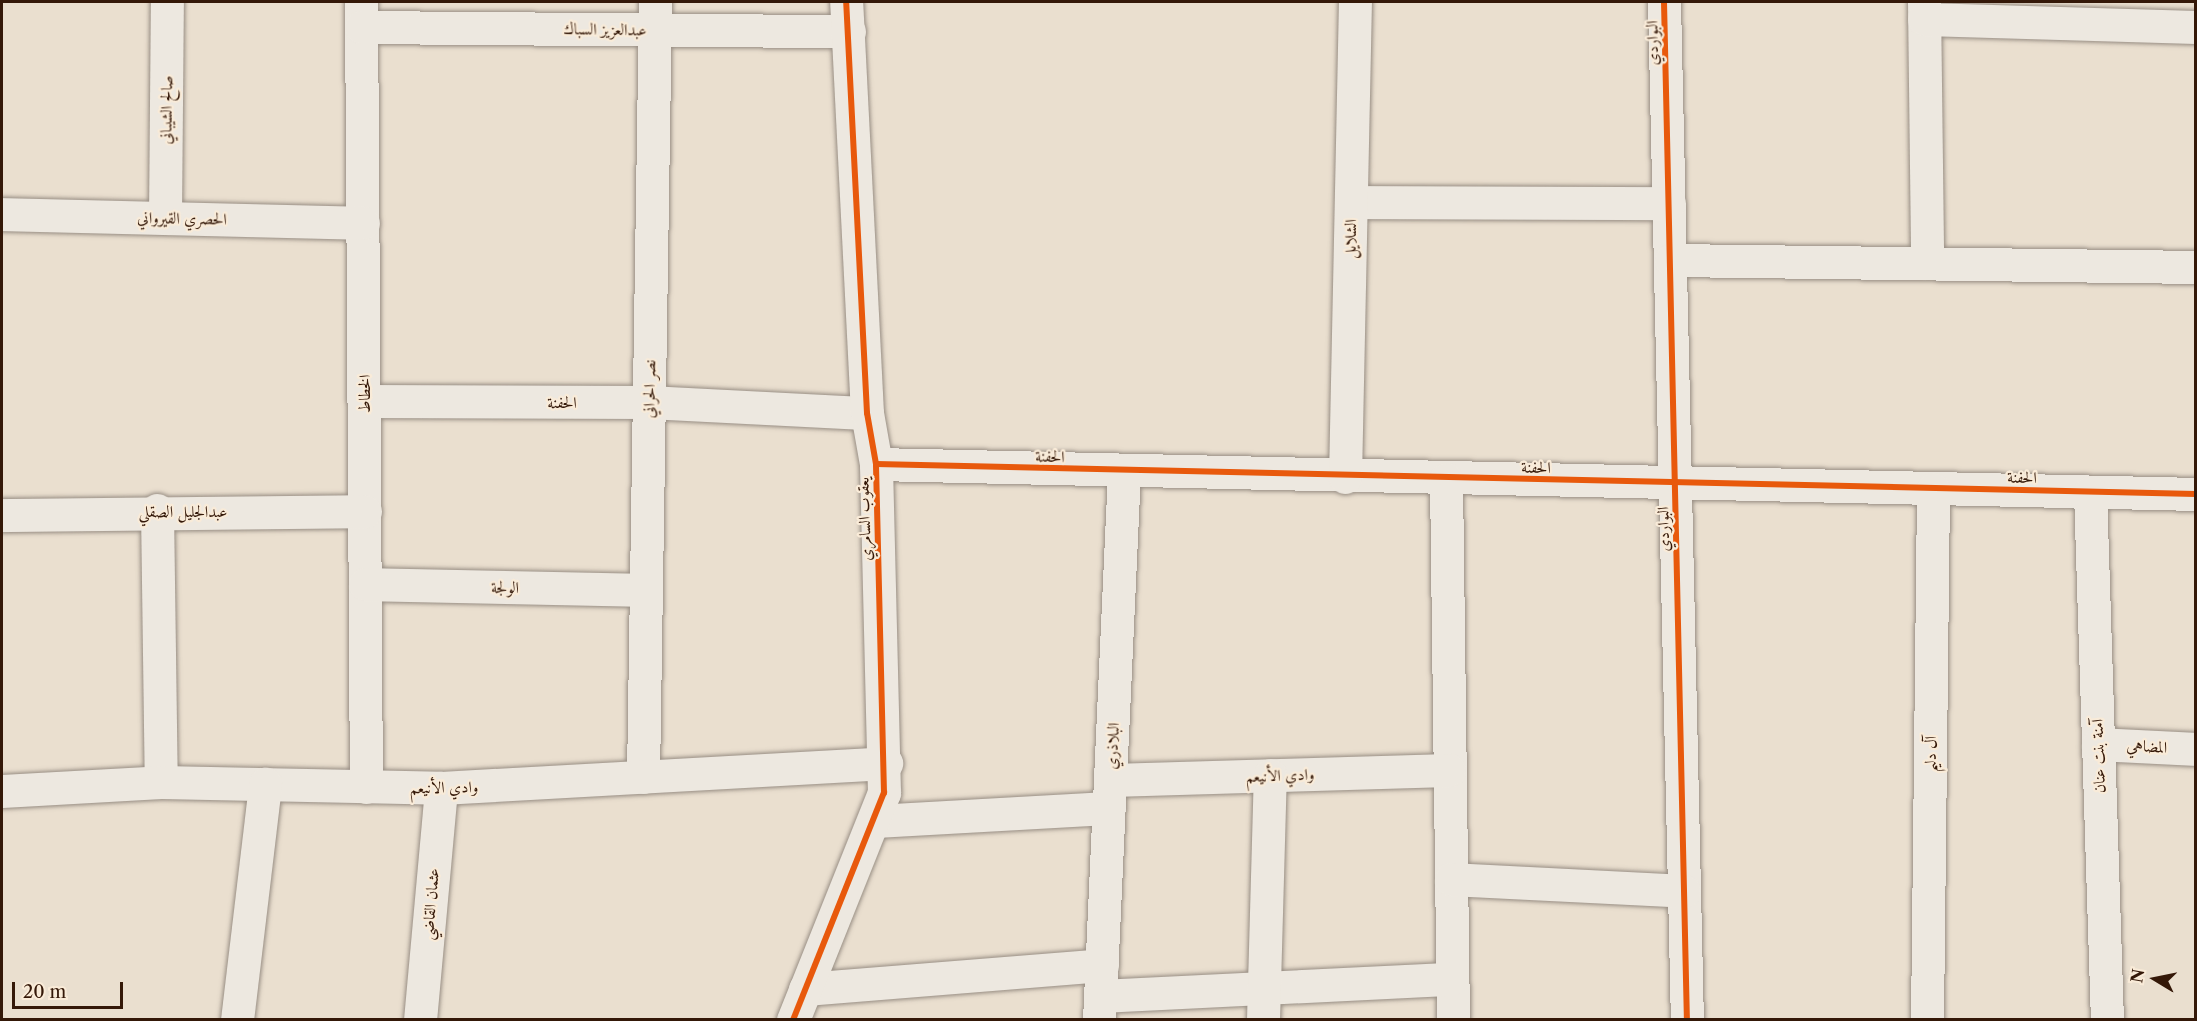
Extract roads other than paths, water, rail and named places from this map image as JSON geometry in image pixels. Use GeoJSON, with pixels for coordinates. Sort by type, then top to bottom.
{"type":"FeatureCollection","features":[{"type":"Feature","properties":{"kind":"street","name":"صالح الشيباني"},"geometry":{"type":"LineString","coordinates":[[165,218],[167,2]]}},
{"type":"Feature","properties":{"kind":"street","name":"الشلايل"},"geometry":{"type":"LineString","coordinates":[[1345,477],[1355,2]]}},
{"type":"Feature","properties":{"kind":"street","name":"البواردي"},"geometry":{"type":"LineString","coordinates":[[1665,2],[1687,1020]]}},
{"type":"Feature","properties":{"kind":"street"},"geometry":{"type":"LineString","coordinates":[[1927,263],[1924,10],[2196,27]]}},
{"type":"Feature","properties":{"kind":"street","name":"عبدالعزيز السباك"},"geometry":{"type":"LineString","coordinates":[[361,14],[848,16]]}},
{"type":"Feature","properties":{"kind":"street","name":"الخطاط"},"geometry":{"type":"LineString","coordinates":[[361,14],[366,787]]}},
{"type":"Feature","properties":{"kind":"street","name":"نصر الحراني"},"geometry":{"type":"LineString","coordinates":[[643,777],[654,16]]}},
{"type":"Feature","properties":{"kind":"street","name":"يعقوب السامري"},"geometry":{"type":"LineString","coordinates":[[793,1020],[874,821],[884,793],[886,763],[876,464],[867,413],[848,16]]}},
{"type":"Feature","properties":{"kind":"street"},"geometry":{"type":"LineString","coordinates":[[1351,202],[1669,203]]}},
{"type":"Feature","properties":{"kind":"street","name":"الحصري القيرواني"},"geometry":{"type":"LineString","coordinates":[[2,214],[363,223]]}},
{"type":"Feature","properties":{"kind":"street"},"geometry":{"type":"LineString","coordinates":[[1671,260],[2196,267]]}},
{"type":"Feature","properties":{"kind":"street","name":"الحفنة"},"geometry":{"type":"LineString","coordinates":[[364,401],[648,402],[867,413]]}},
{"type":"Feature","properties":{"kind":"street","name":"الحفنة"},"geometry":{"type":"LineString","coordinates":[[876,464],[1124,472],[2196,494]]}},
{"type":"Feature","properties":{"kind":"street","name":"البلاذري"},"geometry":{"type":"LineString","coordinates":[[1101,994],[1124,472]]}},
{"type":"Feature","properties":{"kind":"street"},"geometry":{"type":"LineString","coordinates":[[1446,479],[1453,1020]]}},
{"type":"Feature","properties":{"kind":"street","name":"آل دليم"},"geometry":{"type":"LineString","coordinates":[[1927,1020],[1933,489]]}},
{"type":"Feature","properties":{"kind":"street","name":"آمنة بنت عنان"},"geometry":{"type":"LineString","coordinates":[[2090,492],[2107,1020]]}},
{"type":"Feature","properties":{"kind":"street"},"geometry":{"type":"LineString","coordinates":[[157,510],[161,782]]}},
{"type":"Feature","properties":{"kind":"street","name":"عبدالجليل الصقلي"},"geometry":{"type":"LineString","coordinates":[[2,515],[157,510],[365,511]]}},
{"type":"Feature","properties":{"kind":"street","name":"الولجة"},"geometry":{"type":"LineString","coordinates":[[365,584],[645,590]]}},
{"type":"Feature","properties":{"kind":"street","name":"المضاهي"},"geometry":{"type":"LineString","coordinates":[[2098,744],[2196,749]]}},
{"type":"Feature","properties":{"kind":"street","name":"وادي الأنيعم"},"geometry":{"type":"LineString","coordinates":[[2,791],[161,782],[441,788],[886,763]]}},
{"type":"Feature","properties":{"kind":"street","name":"وادي الأنيعم"},"geometry":{"type":"LineString","coordinates":[[874,821],[1270,775],[1449,770]]}},
{"type":"Feature","properties":{"kind":"street"},"geometry":{"type":"LineString","coordinates":[[1263,1004],[1270,775]]}},
{"type":"Feature","properties":{"kind":"street"},"geometry":{"type":"LineString","coordinates":[[237,1020],[265,784]]}},
{"type":"Feature","properties":{"kind":"street","name":"عثمان القاضي"},"geometry":{"type":"LineString","coordinates":[[420,1020],[441,788]]}},
{"type":"Feature","properties":{"kind":"street"},"geometry":{"type":"LineString","coordinates":[[1451,879],[1684,891]]}},
{"type":"Feature","properties":{"kind":"street"},"geometry":{"type":"LineString","coordinates":[[805,989],[1101,994],[1263,1004],[1452,979]]}}]}
